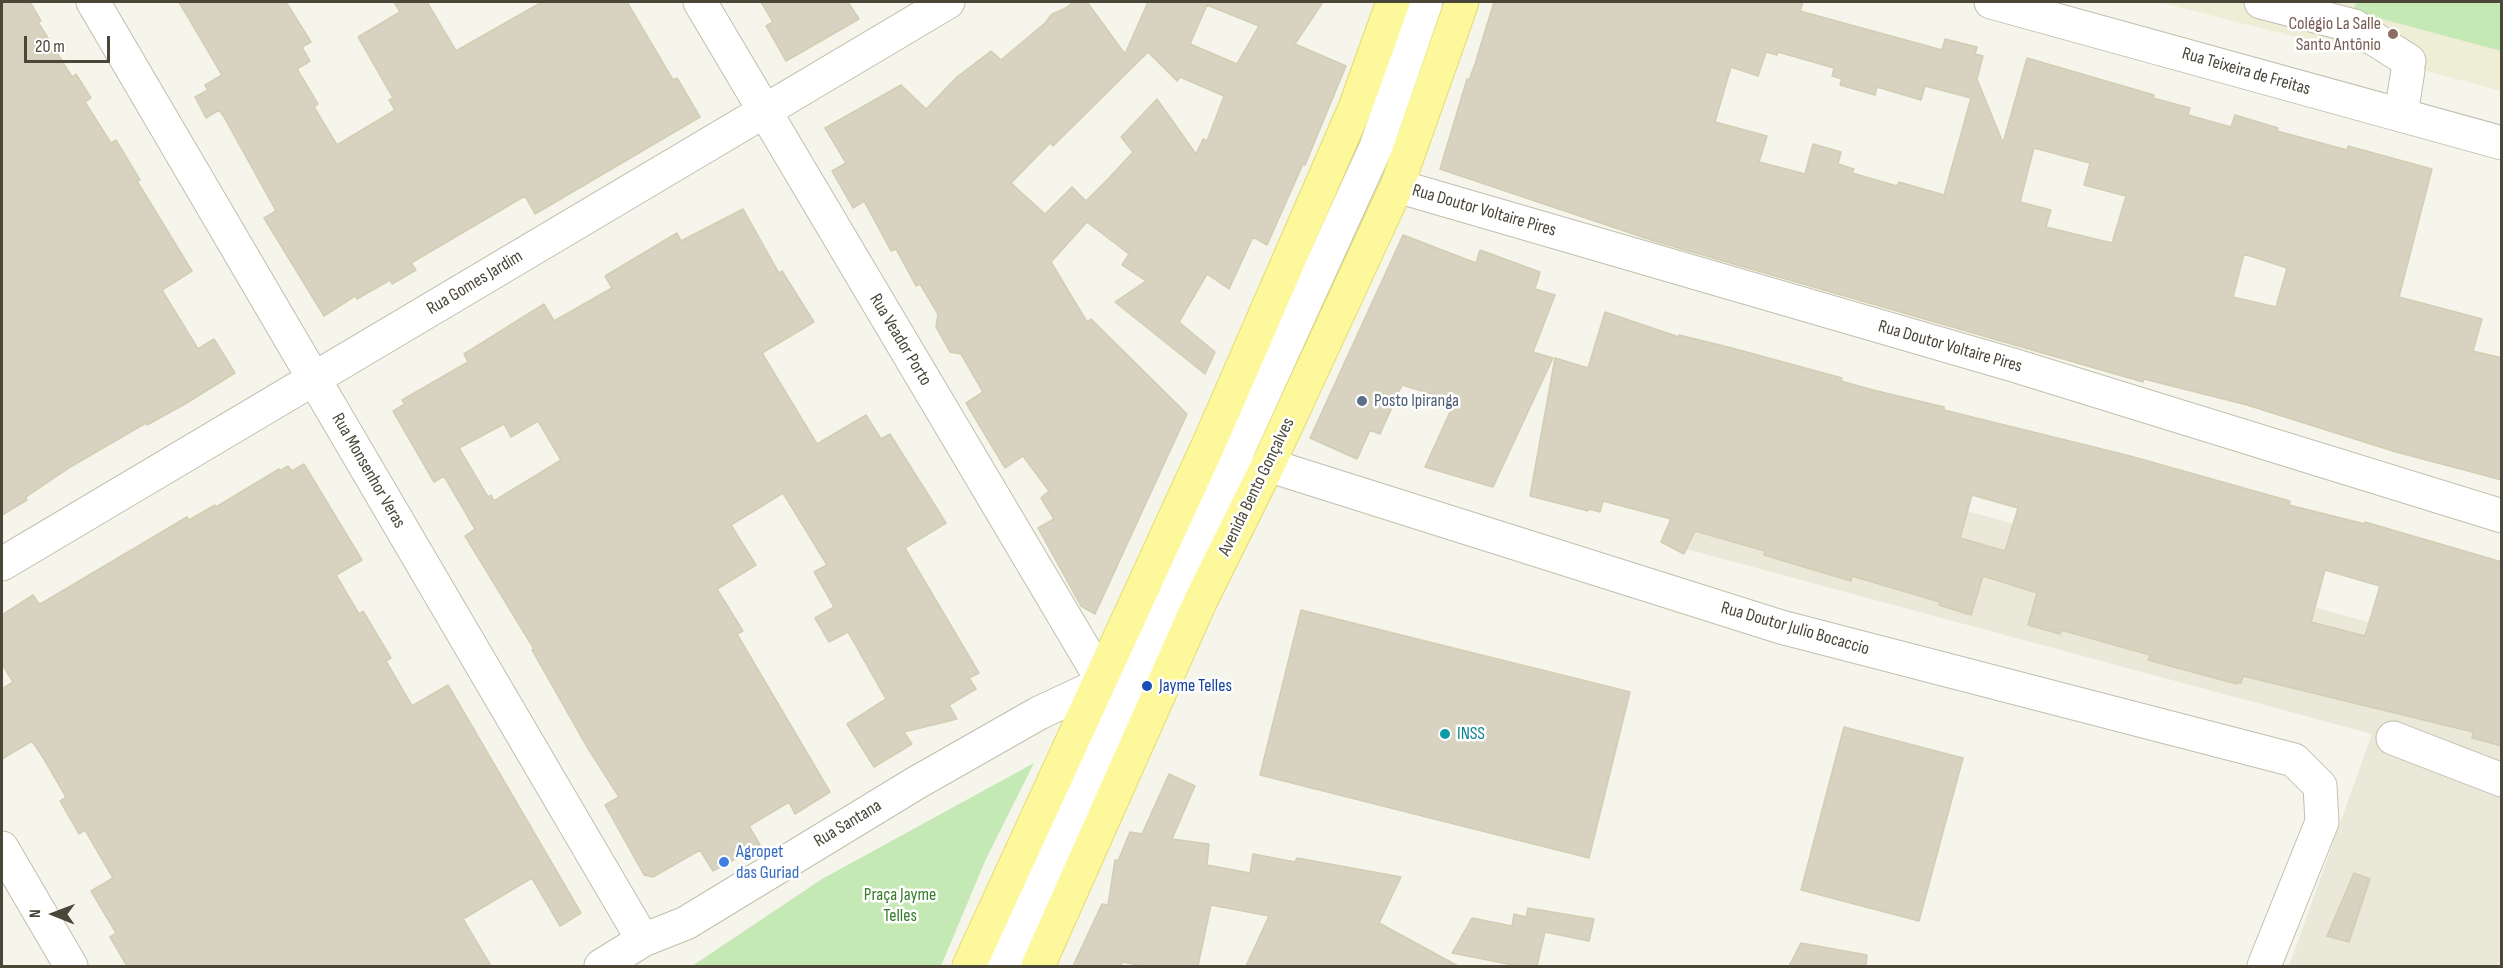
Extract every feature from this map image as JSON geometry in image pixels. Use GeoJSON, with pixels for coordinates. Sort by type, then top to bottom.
{"type":"FeatureCollection","features":[{"type":"Feature","properties":{"kind":"main road"},"geometry":{"type":"LineString","coordinates":[[969,966],[1211,439],[1355,108],[1393,2]]}},
{"type":"Feature","properties":{"kind":"main road","name":"Avenida Bento Gonçalves"},"geometry":{"type":"LineString","coordinates":[[1038,966],[1201,600],[1268,465],[1398,186],[1462,2]]}},
{"type":"Feature","properties":{"kind":"street","name":"Rua Monsenhor Veras"},"geometry":{"type":"LineString","coordinates":[[93,2],[643,940]]}},
{"type":"Feature","properties":{"kind":"street","name":"Rua Veador Porto"},"geometry":{"type":"LineString","coordinates":[[700,2],[1099,682]]}},
{"type":"Feature","properties":{"kind":"street","name":"Rua Gomes Jardim"},"geometry":{"type":"LineString","coordinates":[[2,564],[948,2]]}},
{"type":"Feature","properties":{"kind":"street"},"geometry":{"type":"LineString","coordinates":[[1003,966],[1376,147],[1426,2]]}},
{"type":"Feature","properties":{"kind":"street","name":"Rua Teixeira de Freitas"},"geometry":{"type":"LineString","coordinates":[[1990,2],[2502,143]]}},
{"type":"Feature","properties":{"kind":"street"},"geometry":{"type":"LineString","coordinates":[[2261,2],[2302,7],[2354,26],[2409,66],[2401,115]]}},
{"type":"Feature","properties":{"kind":"street","name":"Rua Doutor Voltaire Pires"},"geometry":{"type":"LineString","coordinates":[[1398,186],[2002,362],[2502,516]]}},
{"type":"Feature","properties":{"kind":"street"},"geometry":{"type":"LineString","coordinates":[[1175,589],[1211,439]]}},
{"type":"Feature","properties":{"kind":"street"},"geometry":{"type":"LineString","coordinates":[[1175,589],[1268,465]]}},
{"type":"Feature","properties":{"kind":"street","name":"Rua Doutor Julio Bocaccio"},"geometry":{"type":"LineString","coordinates":[[1268,465],[1781,627],[2294,760],[2319,786],[2322,822],[2264,966]]}},
{"type":"Feature","properties":{"kind":"street","name":"Rua Santana"},"geometry":{"type":"LineString","coordinates":[[601,966],[643,940],[686,923],[916,783],[1039,713],[1099,682]]}},
{"type":"Feature","properties":{"kind":"street"},"geometry":{"type":"LineString","coordinates":[[2393,738],[2502,780]]}},
{"type":"Feature","properties":{"kind":"street"},"geometry":{"type":"LineString","coordinates":[[2,848],[71,966]]}},
{"type":"Feature","properties":{"kind":"shaded area","name":"Colégio La Salle Santo Antônio"},"geometry":{"type":"Polygon","coordinates":[[[2159,2],[2501,2],[2501,91],[2409,66],[2159,2]]]}},
{"type":"Feature","properties":{"kind":"shaded area"},"geometry":{"type":"Polygon","coordinates":[[[1704,438],[2501,659],[2501,966],[2289,966],[2372,734],[1660,542],[1704,438]]]}},
{"type":"Feature","properties":{"kind":"green space"},"geometry":{"type":"Polygon","coordinates":[[[2356,2],[2501,2],[2501,51],[2353,11],[2356,2]]]}},
{"type":"Feature","properties":{"kind":"green space","name":"Praça Jayme Telles"},"geometry":{"type":"Polygon","coordinates":[[[1034,763],[986,859],[941,966],[692,966],[822,879],[1034,763]]]}},
{"type":"Feature","properties":{"kind":"building"},"geometry":{"type":"Polygon","coordinates":[[[2,2],[30,2],[41,21],[38,22],[72,77],[76,74],[91,98],[85,102],[111,143],[116,140],[140,180],[137,181],[192,271],[162,290],[198,349],[214,339],[235,373],[185,404],[147,425],[146,423],[72,466],[26,497],[27,500],[2,515],[2,2]]]}},
{"type":"Feature","properties":{"kind":"building"},"geometry":{"type":"Polygon","coordinates":[[[179,2],[286,2],[311,42],[302,47],[310,61],[297,69],[318,104],[314,107],[337,145],[395,110],[389,100],[393,98],[358,37],[400,12],[394,2],[427,2],[456,51],[542,2],[627,2],[673,80],[677,78],[700,117],[535,214],[525,196],[411,263],[416,270],[392,284],[390,280],[357,299],[355,296],[324,316],[264,218],[276,211],[224,117],[219,110],[206,118],[195,97],[208,90],[205,85],[222,75],[179,2]]]}},
{"type":"Feature","properties":{"kind":"building"},"geometry":{"type":"Polygon","coordinates":[[[761,2],[848,2],[859,19],[786,61],[766,26],[773,22],[761,2]]]}},
{"type":"Feature","properties":{"kind":"building"},"geometry":{"type":"Polygon","coordinates":[[[1074,2],[1087,2],[1125,54],[1148,2],[1323,2],[1295,44],[1346,66],[1305,165],[1303,164],[1267,245],[1253,237],[1229,289],[1207,274],[1179,322],[1215,352],[1205,374],[1115,302],[1146,281],[1122,265],[1129,254],[1087,222],[1051,262],[1087,322],[1091,319],[1187,414],[1095,614],[1081,606],[1038,528],[1054,519],[1041,498],[1049,491],[1023,456],[1005,468],[966,403],[983,392],[961,354],[950,352],[936,327],[938,314],[920,284],[916,286],[896,249],[891,251],[864,201],[853,208],[832,171],[846,163],[825,128],[901,85],[926,109],[957,77],[991,51],[1001,60],[1045,23],[1052,14],[1074,2]],[[1207,5],[1190,44],[1237,64],[1259,26],[1207,5]],[[1148,52],[1053,146],[1050,143],[1011,183],[1045,214],[1072,187],[1086,201],[1110,177],[1133,152],[1121,137],[1157,99],[1196,154],[1203,139],[1207,141],[1224,96],[1180,77],[1177,81],[1148,52]]]}},
{"type":"Feature","properties":{"kind":"building"},"geometry":{"type":"Polygon","coordinates":[[[1494,2],[1803,2],[1800,11],[1942,50],[1945,39],[1977,47],[1975,54],[1983,56],[1977,79],[2003,143],[2027,58],[2154,95],[2153,98],[2190,108],[2188,115],[2231,127],[2235,115],[2278,128],[2277,131],[2347,150],[2348,146],[2432,169],[2399,297],[2482,319],[2473,351],[2502,358],[2502,480],[2396,452],[2247,405],[2144,379],[2143,382],[1654,241],[1440,169],[1467,79],[1469,80],[1494,2]],[[1766,52],[1758,76],[1731,67],[1715,122],[1767,136],[1759,162],[1805,174],[1813,144],[1841,152],[1838,164],[1854,169],[1852,173],[1897,186],[1899,182],[1944,195],[1971,98],[1925,86],[1921,100],[1877,87],[1875,95],[1840,85],[1842,79],[1832,76],[1834,68],[1778,52],[1777,55],[1766,52]],[[2034,148],[2020,202],[2051,210],[2046,227],[2112,243],[2126,196],[2084,185],[2090,163],[2034,148]],[[2244,254],[2233,297],[2276,307],[2287,268],[2244,254]]]}},
{"type":"Feature","properties":{"kind":"building"},"geometry":{"type":"Polygon","coordinates":[[[743,209],[779,273],[782,271],[814,322],[762,353],[817,444],[866,415],[881,439],[890,434],[946,523],[905,548],[979,673],[969,678],[976,689],[949,705],[957,719],[904,732],[912,744],[874,767],[847,724],[886,699],[848,632],[829,642],[815,618],[834,607],[814,572],[827,565],[783,493],[731,525],[756,565],[717,589],[743,631],[737,634],[830,792],[795,814],[789,802],[749,826],[760,845],[713,871],[700,850],[653,877],[644,875],[605,805],[619,797],[587,747],[532,650],[534,649],[465,536],[475,529],[444,476],[434,482],[393,411],[405,404],[402,400],[468,362],[464,354],[544,304],[554,321],[612,288],[605,276],[677,233],[681,241],[743,209]],[[538,421],[511,437],[504,424],[459,448],[488,497],[491,495],[494,501],[561,460],[538,421]]]}},
{"type":"Feature","properties":{"kind":"building"},"geometry":{"type":"Polygon","coordinates":[[[1403,235],[1476,263],[1480,250],[1540,272],[1535,289],[1555,295],[1533,352],[1553,358],[1493,487],[1425,467],[1455,401],[1402,385],[1380,434],[1370,430],[1357,459],[1310,438],[1403,235]]]}},
{"type":"Feature","properties":{"kind":"building"},"geometry":{"type":"Polygon","coordinates":[[[1605,312],[1679,337],[1679,335],[1728,347],[1842,378],[1841,381],[1944,407],[1944,410],[2130,456],[2290,501],[2289,505],[2365,524],[2365,522],[2502,562],[2502,746],[2472,738],[2473,732],[2243,676],[2241,683],[2237,682],[2237,684],[2148,660],[2150,655],[2061,630],[2060,634],[2028,625],[2037,593],[1983,576],[1971,615],[1939,605],[1940,602],[1852,576],[1851,581],[1764,555],[1765,551],[1695,531],[1684,554],[1661,542],[1671,519],[1603,501],[1600,512],[1530,496],[1555,358],[1588,368],[1605,312]],[[1972,495],[1960,538],[2005,551],[2018,508],[1972,495]],[[2325,570],[2311,622],[2365,636],[2380,586],[2325,570]]]}},
{"type":"Feature","properties":{"kind":"building"},"geometry":{"type":"Polygon","coordinates":[[[304,464],[362,560],[336,575],[359,614],[363,611],[391,658],[386,661],[412,706],[448,685],[581,913],[560,926],[532,878],[463,919],[491,966],[127,966],[110,937],[116,933],[91,891],[113,878],[85,830],[79,834],[60,801],[66,797],[44,759],[32,741],[2,759],[2,689],[13,682],[2,664],[2,615],[33,595],[39,604],[42,603],[187,517],[189,520],[215,505],[216,507],[279,469],[280,471],[288,466],[292,471],[304,464]]]}},
{"type":"Feature","properties":{"kind":"building","name":"INSS"},"geometry":{"type":"Polygon","coordinates":[[[1301,610],[1630,692],[1589,858],[1260,775],[1301,610]]]}},
{"type":"Feature","properties":{"kind":"building"},"geometry":{"type":"Polygon","coordinates":[[[1844,727],[1963,758],[1919,921],[1801,890],[1844,727]]]}},
{"type":"Feature","properties":{"kind":"building"},"geometry":{"type":"Polygon","coordinates":[[[1169,774],[1195,786],[1172,839],[1209,844],[1207,865],[1250,873],[1253,854],[1295,862],[1297,858],[1401,877],[1379,923],[1458,966],[1246,966],[1269,916],[1211,905],[1198,966],[1144,966],[1122,962],[1121,966],[1073,966],[1102,904],[1108,905],[1115,860],[1118,861],[1130,832],[1142,834],[1169,774]]]}},
{"type":"Feature","properties":{"kind":"building"},"geometry":{"type":"Polygon","coordinates":[[[2354,873],[2370,879],[2349,942],[2327,936],[2354,873]]]}},
{"type":"Feature","properties":{"kind":"building"},"geometry":{"type":"Polygon","coordinates":[[[1528,908],[1594,919],[1589,941],[1545,932],[1537,966],[1518,966],[1452,953],[1472,918],[1512,926],[1514,914],[1526,917],[1528,908]]]}},
{"type":"Feature","properties":{"kind":"building"},"geometry":{"type":"Polygon","coordinates":[[[1801,943],[1867,955],[1866,966],[1789,966],[1801,943]]]}},
{"type":"Feature","properties":{"kind":"place","name":"Colégio La Salle Santo Antônio"},"geometry":{"type":"Point","coordinates":[2393,34]}},
{"type":"Feature","properties":{"kind":"place","name":"Posto Ipiranga"},"geometry":{"type":"Point","coordinates":[1362,401]}},
{"type":"Feature","properties":{"kind":"place","name":"Jayme Telles"},"geometry":{"type":"Point","coordinates":[1147,686]}},
{"type":"Feature","properties":{"kind":"place","name":"INSS"},"geometry":{"type":"Point","coordinates":[1445,734]}},
{"type":"Feature","properties":{"kind":"place","name":"Agropet das Guriad"},"geometry":{"type":"Point","coordinates":[724,862]}}]}
